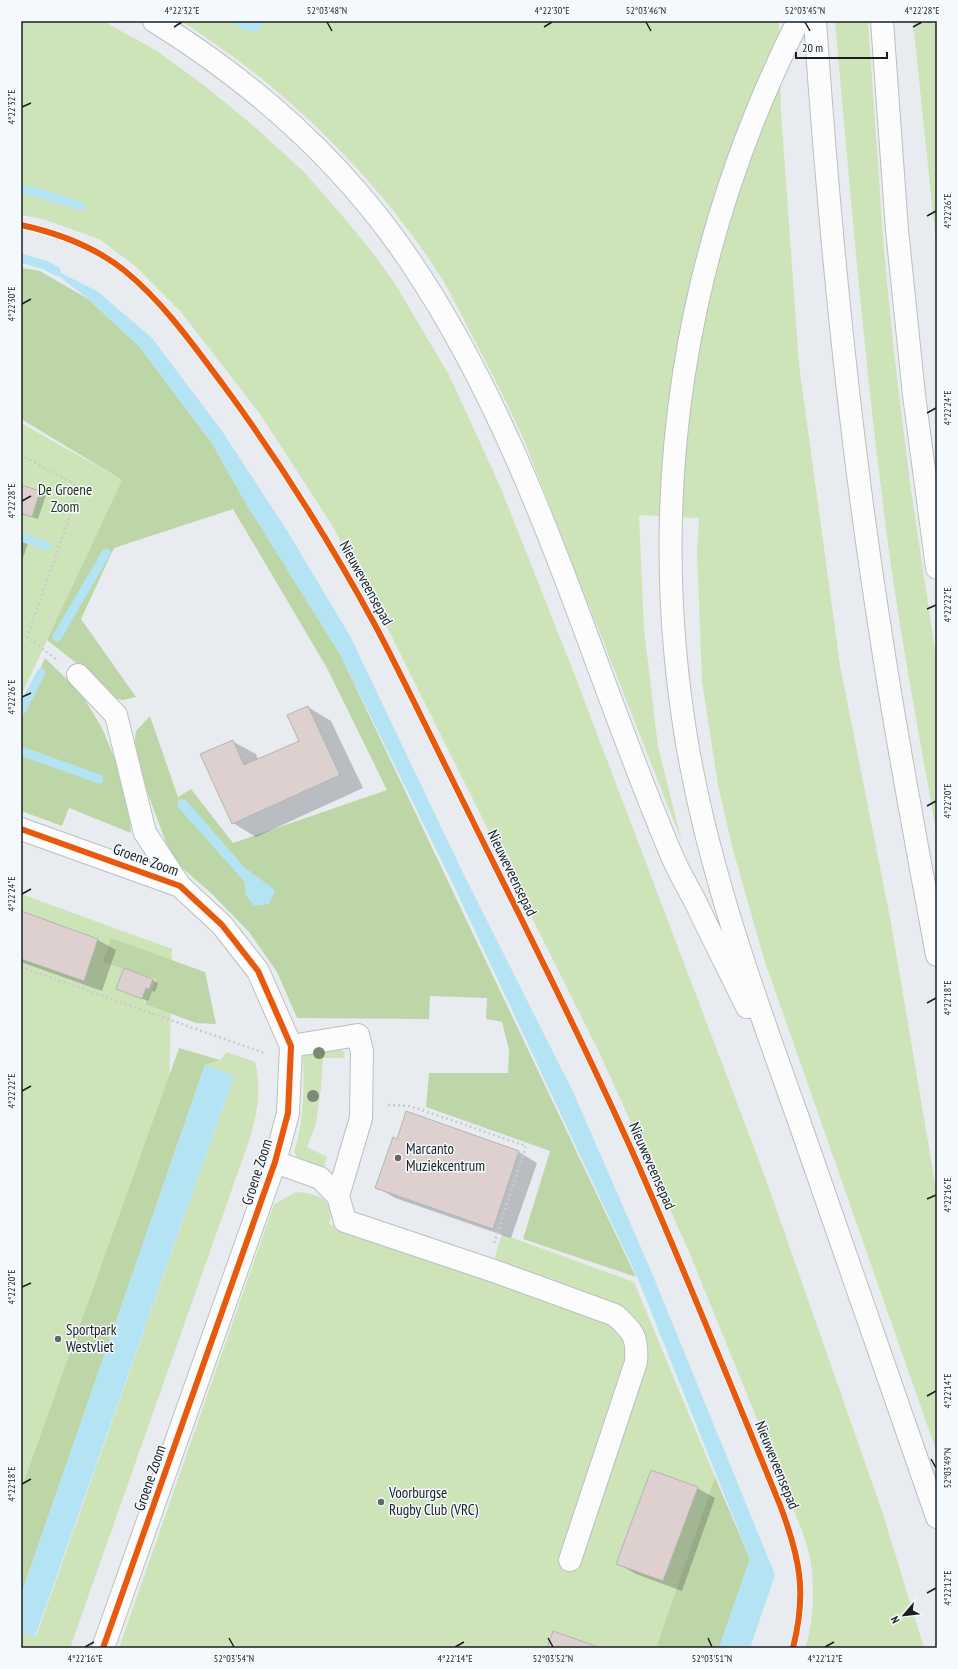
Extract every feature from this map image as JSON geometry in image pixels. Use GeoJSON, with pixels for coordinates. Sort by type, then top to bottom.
{"type":"FeatureCollection","features":[{"type":"Feature","properties":{"kind":"main road"},"geometry":{"type":"LineString","coordinates":[[154,21],[186,41],[242,82],[287,120],[333,165],[373,212],[409,259],[443,313],[478,377],[539,512],[670,851],[785,1083]]}},
{"type":"Feature","properties":{"kind":"main road"},"geometry":{"type":"LineString","coordinates":[[798,21],[765,90],[746,137],[719,216],[704,271],[683,376],[673,470],[670,522],[670,584],[674,638],[687,744],[712,856],[735,935],[785,1083],[895,1393],[937,1517]]}},
{"type":"Feature","properties":{"kind":"main road"},"geometry":{"type":"LineString","coordinates":[[815,21],[833,250],[849,406],[880,628],[906,790],[937,955]]}},
{"type":"Feature","properties":{"kind":"main road"},"geometry":{"type":"LineString","coordinates":[[882,21],[896,222],[914,395],[937,568]]}},
{"type":"Feature","properties":{"kind":"main road"},"geometry":{"type":"LineString","coordinates":[[78,676],[116,715],[145,833],[180,886]]}},
{"type":"Feature","properties":{"kind":"main road","name":"Groene Zoom"},"geometry":{"type":"LineString","coordinates":[[21,829],[180,886],[222,925],[258,971],[291,1054],[288,1113],[275,1162],[103,1648]]}},
{"type":"Feature","properties":{"kind":"main road"},"geometry":{"type":"LineString","coordinates":[[291,1054],[358,1035],[362,1051],[361,1118],[338,1196]]}},
{"type":"Feature","properties":{"kind":"main road"},"geometry":{"type":"LineString","coordinates":[[275,1162],[320,1178],[338,1196],[345,1221],[485,1268],[615,1315],[628,1327],[637,1344],[636,1362],[570,1560]]}},
{"type":"Feature","properties":{"kind":"path"},"geometry":{"type":"LineString","coordinates":[[21,455],[80,487],[27,638]]}},
{"type":"Feature","properties":{"kind":"path"},"geometry":{"type":"LineString","coordinates":[[21,636],[27,638],[78,676]]}},
{"type":"Feature","properties":{"kind":"path"},"geometry":{"type":"LineString","coordinates":[[21,967],[291,1054]]}},
{"type":"Feature","properties":{"kind":"path"},"geometry":{"type":"LineString","coordinates":[[361,1104],[410,1106],[526,1146],[485,1268]]}},
{"type":"Feature","properties":{"kind":"green space"},"geometry":{"type":"Polygon","coordinates":[[[21,21],[103,21],[157,51],[205,86],[256,128],[304,172],[373,253],[394,282],[449,375],[500,486],[574,673],[764,1174],[882,1511],[924,1648],[805,1648],[810,1627],[813,1603],[812,1569],[808,1550],[801,1528],[690,1254],[600,1054],[391,635],[332,525],[260,414],[181,312],[134,265],[99,239],[43,219],[21,215],[21,21]]]}},
{"type":"Feature","properties":{"kind":"green space"},"geometry":{"type":"Polygon","coordinates":[[[182,21],[779,21],[781,112],[799,365],[840,665],[891,923],[937,1195],[937,1453],[764,959],[732,846],[718,785],[702,681],[697,551],[699,518],[639,515],[644,629],[658,747],[682,842],[524,440],[496,381],[445,284],[423,250],[402,222],[333,143],[256,74],[182,21]]]}},
{"type":"Feature","properties":{"kind":"green space"},"geometry":{"type":"Polygon","coordinates":[[[835,21],[868,21],[884,251],[894,352],[910,483],[937,663],[937,837],[912,698],[881,492],[860,291],[835,21]]]}},
{"type":"Feature","properties":{"kind":"green space"},"geometry":{"type":"Polygon","coordinates":[[[913,21],[933,21],[937,29],[937,253],[913,21]]]}},
{"type":"Feature","properties":{"kind":"green space"},"geometry":{"type":"Polygon","coordinates":[[[21,268],[40,271],[88,299],[139,346],[212,443],[244,500],[340,654],[636,1277],[523,1239],[550,1151],[426,1107],[429,1073],[508,1073],[509,1050],[502,1022],[486,1019],[487,998],[430,996],[429,1019],[297,1018],[277,972],[249,932],[212,894],[172,859],[133,753],[136,731],[150,716],[178,797],[191,789],[233,843],[387,790],[327,668],[233,509],[114,548],[81,619],[136,697],[123,700],[109,697],[75,662],[47,640],[122,480],[21,419],[21,268]]]}},
{"type":"Feature","properties":{"kind":"green space","name":"De Groene Zoom"},"geometry":{"type":"Polygon","coordinates":[[[21,423],[122,480],[21,696],[21,423]]]}},
{"type":"Feature","properties":{"kind":"green space"},"geometry":{"type":"Polygon","coordinates":[[[45,658],[81,693],[102,728],[127,788],[131,833],[69,808],[62,826],[21,811],[21,711],[45,658]]]}},
{"type":"Feature","properties":{"kind":"green space","name":"Sportpark Westvliet"},"geometry":{"type":"Polygon","coordinates":[[[21,894],[172,949],[168,1155],[21,1523],[21,894]]]}},
{"type":"Feature","properties":{"kind":"green space"},"geometry":{"type":"Polygon","coordinates":[[[111,938],[205,972],[216,1024],[196,1023],[145,1004],[157,979],[103,962],[111,938]]]}},
{"type":"Feature","properties":{"kind":"green space"},"geometry":{"type":"Polygon","coordinates":[[[179,1048],[220,1060],[205,1065],[21,1595],[21,1490],[179,1048]]]}},
{"type":"Feature","properties":{"kind":"green space"},"geometry":{"type":"Polygon","coordinates":[[[311,1048],[340,1048],[344,1052],[345,1058],[323,1058],[316,1124],[307,1147],[327,1157],[323,1170],[300,1161],[294,1152],[302,1116],[303,1056],[311,1048]]]}},
{"type":"Feature","properties":{"kind":"green space"},"geometry":{"type":"Polygon","coordinates":[[[227,1052],[255,1062],[258,1082],[258,1102],[249,1141],[70,1648],[21,1648],[21,1632],[36,1637],[234,1076],[205,1065],[220,1060],[227,1052]]]}},
{"type":"Feature","properties":{"kind":"green space"},"geometry":{"type":"Polygon","coordinates":[[[296,1192],[311,1194],[323,1199],[330,1209],[331,1215],[329,1224],[438,1263],[488,1279],[502,1234],[634,1282],[715,1477],[656,1648],[119,1648],[274,1204],[296,1192]]]}},
{"type":"Feature","properties":{"kind":"green space"},"geometry":{"type":"Polygon","coordinates":[[[715,1477],[750,1559],[719,1648],[656,1648],[715,1477]]]}},
{"type":"Feature","properties":{"kind":"water"},"geometry":{"type":"Polygon","coordinates":[[[230,21],[263,21],[262,27],[256,32],[244,30],[230,21]]]}},
{"type":"Feature","properties":{"kind":"water"},"geometry":{"type":"Polygon","coordinates":[[[45,265],[97,291],[152,338],[222,431],[288,532],[350,636],[464,875],[574,1094],[652,1273],[775,1575],[750,1648],[719,1648],[750,1559],[638,1279],[452,882],[340,654],[244,500],[212,443],[139,346],[88,299],[45,265]]]}},
{"type":"Feature","properties":{"kind":"water"},"geometry":{"type":"Polygon","coordinates":[[[179,799],[186,800],[244,867],[275,890],[269,904],[254,906],[246,895],[244,881],[177,806],[179,799]]]}},
{"type":"Feature","properties":{"kind":"water"},"geometry":{"type":"Polygon","coordinates":[[[205,1065],[234,1076],[35,1637],[21,1632],[21,1595],[205,1065]]]}},
{"type":"Feature","properties":{"kind":"building"},"geometry":{"type":"Polygon","coordinates":[[[21,485],[40,491],[32,517],[21,513],[21,485]]]}},
{"type":"Feature","properties":{"kind":"building"},"geometry":{"type":"Polygon","coordinates":[[[308,706],[340,775],[232,824],[200,754],[233,740],[244,765],[299,741],[287,715],[308,706]]]}},
{"type":"Feature","properties":{"kind":"building"},"geometry":{"type":"Polygon","coordinates":[[[21,911],[98,939],[84,981],[21,959],[21,911]]]}},
{"type":"Feature","properties":{"kind":"building"},"geometry":{"type":"Polygon","coordinates":[[[124,968],[153,979],[149,989],[146,988],[142,999],[116,989],[124,968]]]}},
{"type":"Feature","properties":{"kind":"building"},"geometry":{"type":"Polygon","coordinates":[[[406,1111],[519,1151],[493,1229],[375,1188],[393,1137],[397,1139],[406,1111]]]}},
{"type":"Feature","properties":{"kind":"building"},"geometry":{"type":"Polygon","coordinates":[[[651,1470],[698,1487],[663,1581],[616,1564],[651,1470]]]}},
{"type":"Feature","properties":{"kind":"building"},"geometry":{"type":"Polygon","coordinates":[[[553,1631],[601,1648],[547,1648],[553,1631]]]}},
{"type":"Feature","properties":{"kind":"waterway"},"geometry":{"type":"LineString","coordinates":[[21,189],[36,192],[81,206]]}},
{"type":"Feature","properties":{"kind":"waterway"},"geometry":{"type":"LineString","coordinates":[[21,258],[45,265],[56,271]]}},
{"type":"Feature","properties":{"kind":"waterway"},"geometry":{"type":"LineString","coordinates":[[21,537],[47,546]]}},
{"type":"Feature","properties":{"kind":"waterway"},"geometry":{"type":"LineString","coordinates":[[57,637],[106,553]]}},
{"type":"Feature","properties":{"kind":"waterway"},"geometry":{"type":"LineString","coordinates":[[21,711],[41,673]]}},
{"type":"Feature","properties":{"kind":"waterway"},"geometry":{"type":"LineString","coordinates":[[21,751],[99,779]]}},
{"type":"Feature","properties":{"kind":"cycle path","name":"Nieuweveensepad"},"geometry":{"type":"LineString","coordinates":[[21,225],[62,236],[101,254],[139,283],[166,311],[190,340],[224,386],[285,473],[340,563],[375,625],[545,967],[614,1111],[673,1246],[780,1505],[797,1559],[799,1575],[800,1609],[793,1648]]}},
{"type":"Feature","properties":{"kind":"cycle path"},"geometry":{"type":"LineString","coordinates":[[21,829],[180,886],[222,925],[258,971],[291,1046],[288,1113],[275,1162],[103,1648]]}},
{"type":"Feature","properties":{"kind":"place","name":"Marcanto Muziekcentrum"},"geometry":{"type":"Point","coordinates":[398,1158]}},
{"type":"Feature","properties":{"kind":"place","name":"Sportpark Westvliet"},"geometry":{"type":"Point","coordinates":[58,1339]}},
{"type":"Feature","properties":{"kind":"place","name":"Voorburgse Rugby Club (VRC)"},"geometry":{"type":"Point","coordinates":[381,1502]}}]}
